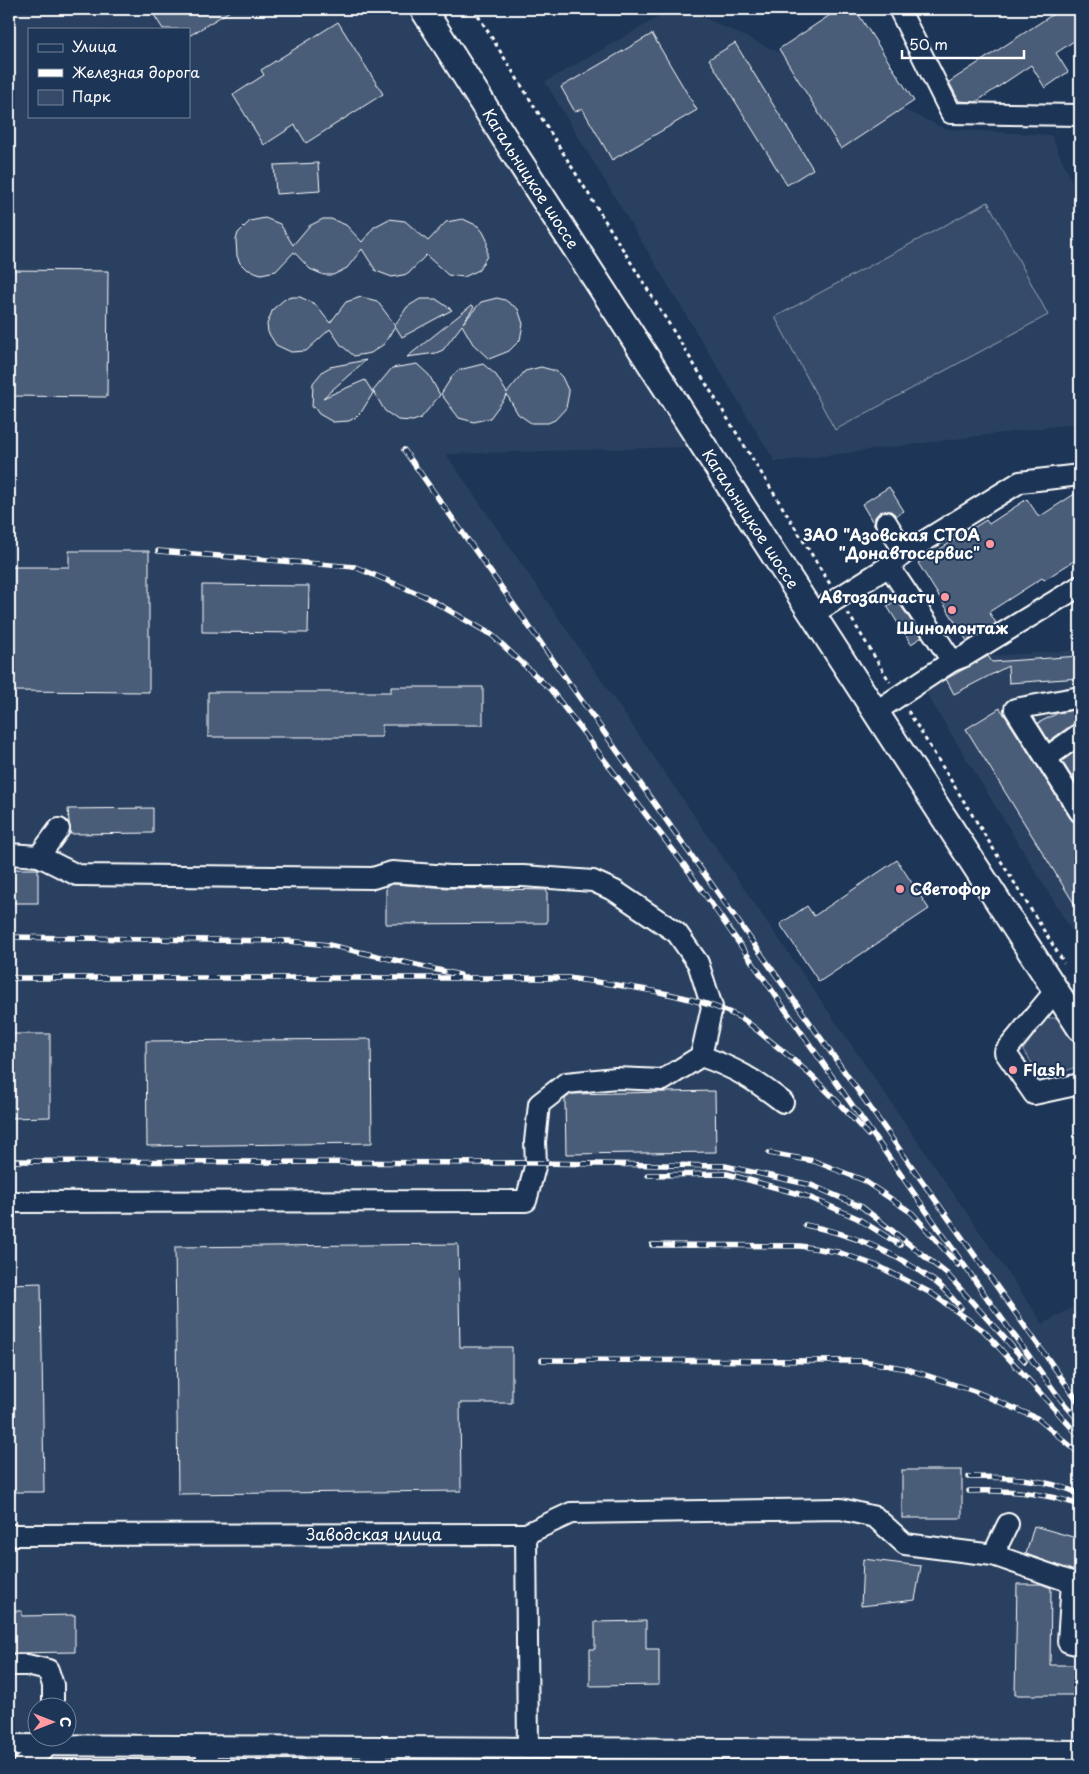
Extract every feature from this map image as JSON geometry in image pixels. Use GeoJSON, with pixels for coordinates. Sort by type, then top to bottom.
{"type":"FeatureCollection","features":[{"type":"Feature","properties":{"kind":"main road","name":"Кагальницкое шоссе"},"geometry":{"type":"LineString","coordinates":[[423,9],[514,153],[1080,1028]]}},
{"type":"Feature","properties":{"kind":"street"},"geometry":{"type":"LineString","coordinates":[[899,9],[952,113],[1080,115]]}},
{"type":"Feature","properties":{"kind":"street"},"geometry":{"type":"LineString","coordinates":[[813,614],[889,566],[905,553],[1020,482],[1080,475]]}},
{"type":"Feature","properties":{"kind":"street"},"geometry":{"type":"LineString","coordinates":[[886,522],[905,553]]}},
{"type":"Feature","properties":{"kind":"street"},"geometry":{"type":"LineString","coordinates":[[889,566],[952,661]]}},
{"type":"Feature","properties":{"kind":"street"},"geometry":{"type":"LineString","coordinates":[[876,712],[952,661],[965,656],[1080,586]]}},
{"type":"Feature","properties":{"kind":"street"},"geometry":{"type":"LineString","coordinates":[[1080,697],[1015,708],[1046,758],[1074,788],[1080,812]]}},
{"type":"Feature","properties":{"kind":"street"},"geometry":{"type":"LineString","coordinates":[[1046,758],[1080,734]]}},
{"type":"Feature","properties":{"kind":"street"},"geometry":{"type":"LineString","coordinates":[[39,856],[59,829]]}},
{"type":"Feature","properties":{"kind":"street"},"geometry":{"type":"LineString","coordinates":[[9,854],[39,856],[77,875],[373,878],[392,872],[450,876],[523,876],[593,881],[615,891],[677,933],[698,963],[712,1007],[701,1056],[663,1080],[616,1078],[566,1083],[539,1104],[535,1142],[536,1163],[526,1201],[9,1202]]}},
{"type":"Feature","properties":{"kind":"street"},"geometry":{"type":"LineString","coordinates":[[1056,990],[1006,1052],[1034,1094],[1080,1084]]}},
{"type":"Feature","properties":{"kind":"street"},"geometry":{"type":"LineString","coordinates":[[701,1056],[756,1080],[783,1102]]}},
{"type":"Feature","properties":{"kind":"street"},"geometry":{"type":"LineString","coordinates":[[528,1748],[526,1534],[571,1513],[841,1509],[875,1517],[905,1544],[994,1554],[1076,1584],[1068,1642],[1080,1645]]}},
{"type":"Feature","properties":{"kind":"street"},"geometry":{"type":"LineString","coordinates":[[994,1554],[1008,1524]]}},
{"type":"Feature","properties":{"kind":"street","name":"Заводская улица"},"geometry":{"type":"LineString","coordinates":[[9,1535],[526,1534]]}},
{"type":"Feature","properties":{"kind":"street"},"geometry":{"type":"LineString","coordinates":[[9,1665],[27,1665],[48,1670],[53,1685],[53,1696]]}},
{"type":"Feature","properties":{"kind":"street"},"geometry":{"type":"LineString","coordinates":[[9,1745],[28,1743]]}},
{"type":"Feature","properties":{"kind":"street"},"geometry":{"type":"LineString","coordinates":[[78,1744],[207,1756],[528,1748],[1080,1751]]}},
{"type":"Feature","properties":{"kind":"street"},"geometry":{"type":"LineString","coordinates":[[24,1765],[46,1746]]}},
{"type":"Feature","properties":{"kind":"street"},"geometry":{"type":"LineString","coordinates":[[872,1750],[910,1765]]}},
{"type":"Feature","properties":{"kind":"path"},"geometry":{"type":"LineString","coordinates":[[474,9],[1065,964]]}},
{"type":"Feature","properties":{"kind":"shaded area"},"geometry":{"type":"Polygon","coordinates":[[[9,9],[404,9],[687,447],[446,454],[1043,1324],[1080,1303],[1080,1742],[832,1742],[885,1765],[9,1765],[9,9]]]}},
{"type":"Feature","properties":{"kind":"shaded area"},"geometry":{"type":"Polygon","coordinates":[[[673,9],[685,9],[946,129],[1051,135],[1080,200],[1080,423],[775,462],[545,82],[673,9]]]}},
{"type":"Feature","properties":{"kind":"shaded area"},"geometry":{"type":"Polygon","coordinates":[[[1080,650],[1080,944],[923,688],[978,657],[1080,650]]]}},
{"type":"Feature","properties":{"kind":"green space"},"geometry":{"type":"Polygon","coordinates":[[[988,202],[1048,315],[835,430],[775,317],[988,202]]]}},
{"type":"Feature","properties":{"kind":"green space"},"geometry":{"type":"Polygon","coordinates":[[[1047,1018],[1058,1018],[1080,1051],[1080,1065],[1044,1081],[1023,1050],[1047,1018]]]}},
{"type":"Feature","properties":{"kind":"green space"},"geometry":{"type":"Polygon","coordinates":[[[980,1759],[1080,1760],[1080,1765],[968,1765],[980,1759]]]}},
{"type":"Feature","properties":{"kind":"building"},"geometry":{"type":"Polygon","coordinates":[[[164,9],[233,9],[190,35],[190,28],[162,28],[154,15],[164,9]]]}},
{"type":"Feature","properties":{"kind":"building"},"geometry":{"type":"Polygon","coordinates":[[[839,9],[855,9],[914,101],[841,149],[779,49],[839,9]]]}},
{"type":"Feature","properties":{"kind":"building"},"geometry":{"type":"Polygon","coordinates":[[[1061,9],[1080,9],[1080,37],[1056,53],[1068,72],[1045,88],[1031,65],[976,102],[959,101],[949,82],[1061,9]]]}},
{"type":"Feature","properties":{"kind":"building"},"geometry":{"type":"Polygon","coordinates":[[[338,22],[383,94],[306,143],[295,125],[264,145],[233,95],[264,75],[261,70],[338,22]]]}},
{"type":"Feature","properties":{"kind":"building"},"geometry":{"type":"Polygon","coordinates":[[[652,34],[697,110],[612,160],[582,108],[575,112],[561,87],[652,34]]]}},
{"type":"Feature","properties":{"kind":"building"},"geometry":{"type":"Polygon","coordinates":[[[735,43],[813,169],[787,185],[709,59],[735,43]]]}},
{"type":"Feature","properties":{"kind":"building"},"geometry":{"type":"Polygon","coordinates":[[[318,163],[320,191],[276,194],[274,165],[318,163]]]}},
{"type":"Feature","properties":{"kind":"building"},"geometry":{"type":"Polygon","coordinates":[[[265,218],[280,224],[293,245],[309,226],[323,219],[331,219],[346,225],[362,242],[374,227],[389,219],[405,221],[428,241],[446,222],[463,219],[478,226],[483,232],[487,240],[487,256],[479,270],[464,277],[448,275],[426,255],[408,274],[392,277],[376,271],[362,249],[347,268],[333,275],[324,275],[310,269],[294,252],[276,271],[261,274],[246,269],[240,263],[237,256],[236,240],[238,233],[250,221],[265,218]]]}},
{"type":"Feature","properties":{"kind":"building"},"geometry":{"type":"Polygon","coordinates":[[[9,270],[108,271],[107,397],[9,396],[9,270]]]}},
{"type":"Feature","properties":{"kind":"building"},"geometry":{"type":"Polygon","coordinates":[[[300,297],[315,304],[330,323],[346,302],[361,297],[377,301],[395,325],[407,307],[420,299],[436,299],[452,310],[402,337],[395,326],[384,344],[371,353],[354,356],[341,345],[330,329],[306,351],[291,352],[276,345],[268,332],[267,324],[273,309],[285,299],[300,297]]]}},
{"type":"Feature","properties":{"kind":"building"},"geometry":{"type":"Polygon","coordinates":[[[497,298],[505,300],[518,309],[523,324],[520,340],[509,351],[489,359],[473,344],[462,325],[443,350],[436,353],[407,357],[472,305],[474,307],[463,323],[481,302],[497,298]]]}},
{"type":"Feature","properties":{"kind":"building"},"geometry":{"type":"Polygon","coordinates":[[[366,360],[323,398],[365,380],[373,393],[356,417],[349,421],[333,422],[319,414],[314,407],[312,408],[313,383],[323,371],[330,367],[366,360]]]}},
{"type":"Feature","properties":{"kind":"building"},"geometry":{"type":"Polygon","coordinates":[[[417,364],[429,375],[440,395],[421,418],[413,421],[398,420],[385,411],[373,391],[392,368],[417,364]]]}},
{"type":"Feature","properties":{"kind":"building"},"geometry":{"type":"Polygon","coordinates":[[[483,364],[496,375],[507,393],[525,371],[541,367],[556,371],[562,377],[569,392],[566,408],[555,420],[548,423],[531,423],[518,414],[507,395],[490,418],[474,422],[459,418],[441,394],[453,375],[459,370],[483,364]]]}},
{"type":"Feature","properties":{"kind":"building"},"geometry":{"type":"Polygon","coordinates":[[[889,487],[904,511],[896,516],[891,511],[880,512],[875,517],[875,526],[862,504],[889,487]]]}},
{"type":"Feature","properties":{"kind":"building"},"geometry":{"type":"Polygon","coordinates":[[[1076,493],[1080,500],[1080,557],[1044,580],[1042,578],[989,612],[996,623],[967,641],[918,563],[986,520],[989,524],[1027,499],[1039,517],[1076,493]]]}},
{"type":"Feature","properties":{"kind":"building"},"geometry":{"type":"Polygon","coordinates":[[[69,551],[149,551],[149,692],[9,691],[9,567],[69,567],[69,551]]]}},
{"type":"Feature","properties":{"kind":"building"},"geometry":{"type":"Polygon","coordinates":[[[202,585],[309,586],[308,633],[202,632],[202,585]]]}},
{"type":"Feature","properties":{"kind":"building"},"geometry":{"type":"Polygon","coordinates":[[[897,600],[922,637],[911,644],[887,606],[897,600]]]}},
{"type":"Feature","properties":{"kind":"building"},"geometry":{"type":"Polygon","coordinates":[[[988,656],[992,662],[1080,656],[1080,678],[1009,683],[1008,666],[954,694],[946,679],[988,656]]]}},
{"type":"Feature","properties":{"kind":"building"},"geometry":{"type":"Polygon","coordinates":[[[391,687],[483,687],[483,725],[382,725],[382,737],[208,737],[208,692],[391,692],[391,687]]]}},
{"type":"Feature","properties":{"kind":"building"},"geometry":{"type":"Polygon","coordinates":[[[1000,708],[1070,818],[1080,824],[1080,913],[966,729],[1000,708]]]}},
{"type":"Feature","properties":{"kind":"building"},"geometry":{"type":"Polygon","coordinates":[[[1074,710],[1080,722],[1073,724],[1049,741],[1038,723],[1058,713],[1074,710]]]}},
{"type":"Feature","properties":{"kind":"building"},"geometry":{"type":"Polygon","coordinates":[[[1080,748],[1080,790],[1062,761],[1080,748]]]}},
{"type":"Feature","properties":{"kind":"building"},"geometry":{"type":"Polygon","coordinates":[[[153,808],[153,833],[70,834],[68,809],[153,808]]]}},
{"type":"Feature","properties":{"kind":"building"},"geometry":{"type":"Polygon","coordinates":[[[897,860],[929,909],[819,982],[780,924],[807,906],[814,916],[897,860]]]}},
{"type":"Feature","properties":{"kind":"building"},"geometry":{"type":"Polygon","coordinates":[[[9,869],[38,869],[38,903],[9,903],[9,869]]]}},
{"type":"Feature","properties":{"kind":"building"},"geometry":{"type":"Polygon","coordinates":[[[393,884],[449,888],[547,890],[547,923],[386,924],[386,886],[393,884]]]}},
{"type":"Feature","properties":{"kind":"building"},"geometry":{"type":"Polygon","coordinates":[[[9,1034],[50,1034],[50,1117],[9,1118],[9,1034]]]}},
{"type":"Feature","properties":{"kind":"building"},"geometry":{"type":"Polygon","coordinates":[[[371,1039],[372,1143],[147,1146],[146,1041],[371,1039]]]}},
{"type":"Feature","properties":{"kind":"building"},"geometry":{"type":"Polygon","coordinates":[[[715,1091],[716,1152],[566,1154],[565,1099],[571,1094],[715,1091]]]}},
{"type":"Feature","properties":{"kind":"building"},"geometry":{"type":"Polygon","coordinates":[[[458,1244],[460,1347],[512,1347],[512,1403],[460,1403],[461,1491],[178,1494],[175,1247],[458,1244]]]}},
{"type":"Feature","properties":{"kind":"building"},"geometry":{"type":"Polygon","coordinates":[[[41,1283],[44,1492],[9,1492],[9,1284],[41,1283]]]}},
{"type":"Feature","properties":{"kind":"building"},"geometry":{"type":"Polygon","coordinates":[[[902,1470],[962,1470],[962,1518],[902,1518],[902,1470]]]}},
{"type":"Feature","properties":{"kind":"building"},"geometry":{"type":"Polygon","coordinates":[[[1034,1526],[1080,1539],[1080,1573],[1026,1554],[1034,1526]]]}},
{"type":"Feature","properties":{"kind":"building"},"geometry":{"type":"Polygon","coordinates":[[[863,1559],[921,1566],[915,1600],[861,1606],[863,1559]]]}},
{"type":"Feature","properties":{"kind":"building"},"geometry":{"type":"Polygon","coordinates":[[[1017,1584],[1041,1584],[1051,1588],[1050,1665],[1080,1665],[1080,1695],[1015,1695],[1017,1584]]]}},
{"type":"Feature","properties":{"kind":"building"},"geometry":{"type":"Polygon","coordinates":[[[9,1611],[22,1611],[22,1616],[75,1615],[75,1652],[9,1653],[9,1611]]]}},
{"type":"Feature","properties":{"kind":"building"},"geometry":{"type":"Polygon","coordinates":[[[646,1621],[646,1649],[659,1649],[659,1685],[590,1686],[590,1649],[595,1649],[595,1622],[646,1621]]]}},
{"type":"Feature","properties":{"kind":"railway"},"geometry":{"type":"LineString","coordinates":[[404,450],[1080,1404]]}},
{"type":"Feature","properties":{"kind":"railway"},"geometry":{"type":"LineString","coordinates":[[158,551],[355,567],[424,596],[492,635],[551,690],[685,866],[992,1305],[1061,1400],[1080,1422]]}},
{"type":"Feature","properties":{"kind":"railway"},"geometry":{"type":"LineString","coordinates":[[9,937],[288,941],[329,945],[460,975]]}},
{"type":"Feature","properties":{"kind":"railway"},"geometry":{"type":"LineString","coordinates":[[9,978],[569,978],[678,996],[720,1009],[743,1019],[809,1074],[868,1135]]}},
{"type":"Feature","properties":{"kind":"railway"},"geometry":{"type":"LineString","coordinates":[[769,1153],[814,1161],[863,1180],[912,1213],[958,1265]]}},
{"type":"Feature","properties":{"kind":"railway"},"geometry":{"type":"LineString","coordinates":[[9,1161],[536,1163],[725,1166],[811,1185],[862,1207],[947,1274],[1025,1361]]}},
{"type":"Feature","properties":{"kind":"railway"},"geometry":{"type":"LineString","coordinates":[[648,1175],[727,1174],[806,1196],[857,1218],[900,1245]]}},
{"type":"Feature","properties":{"kind":"railway"},"geometry":{"type":"LineString","coordinates":[[805,1225],[840,1233],[904,1261],[938,1284],[961,1308]]}},
{"type":"Feature","properties":{"kind":"railway"},"geometry":{"type":"LineString","coordinates":[[652,1245],[800,1246],[838,1252],[880,1267],[931,1293],[984,1331],[1080,1437]]}},
{"type":"Feature","properties":{"kind":"railway"},"geometry":{"type":"LineString","coordinates":[[542,1360],[864,1361],[907,1369],[974,1391],[1037,1418],[1080,1454]]}},
{"type":"Feature","properties":{"kind":"railway"},"geometry":{"type":"LineString","coordinates":[[969,1477],[1011,1478],[1040,1482],[1080,1494]]}},
{"type":"Feature","properties":{"kind":"railway"},"geometry":{"type":"LineString","coordinates":[[969,1491],[1026,1493],[1052,1497],[1080,1505]]}},
{"type":"Feature","properties":{"kind":"place","name":"ЗАО \"Азовская СТОА \"Донавтосервис\""},"geometry":{"type":"Point","coordinates":[990,544]}},
{"type":"Feature","properties":{"kind":"place","name":"Автозапчасти"},"geometry":{"type":"Point","coordinates":[945,597]}},
{"type":"Feature","properties":{"kind":"place","name":"Шиномонтаж"},"geometry":{"type":"Point","coordinates":[952,610]}},
{"type":"Feature","properties":{"kind":"place","name":"Светофор"},"geometry":{"type":"Point","coordinates":[900,889]}},
{"type":"Feature","properties":{"kind":"place","name":"Flash"},"geometry":{"type":"Point","coordinates":[1013,1070]}}]}
